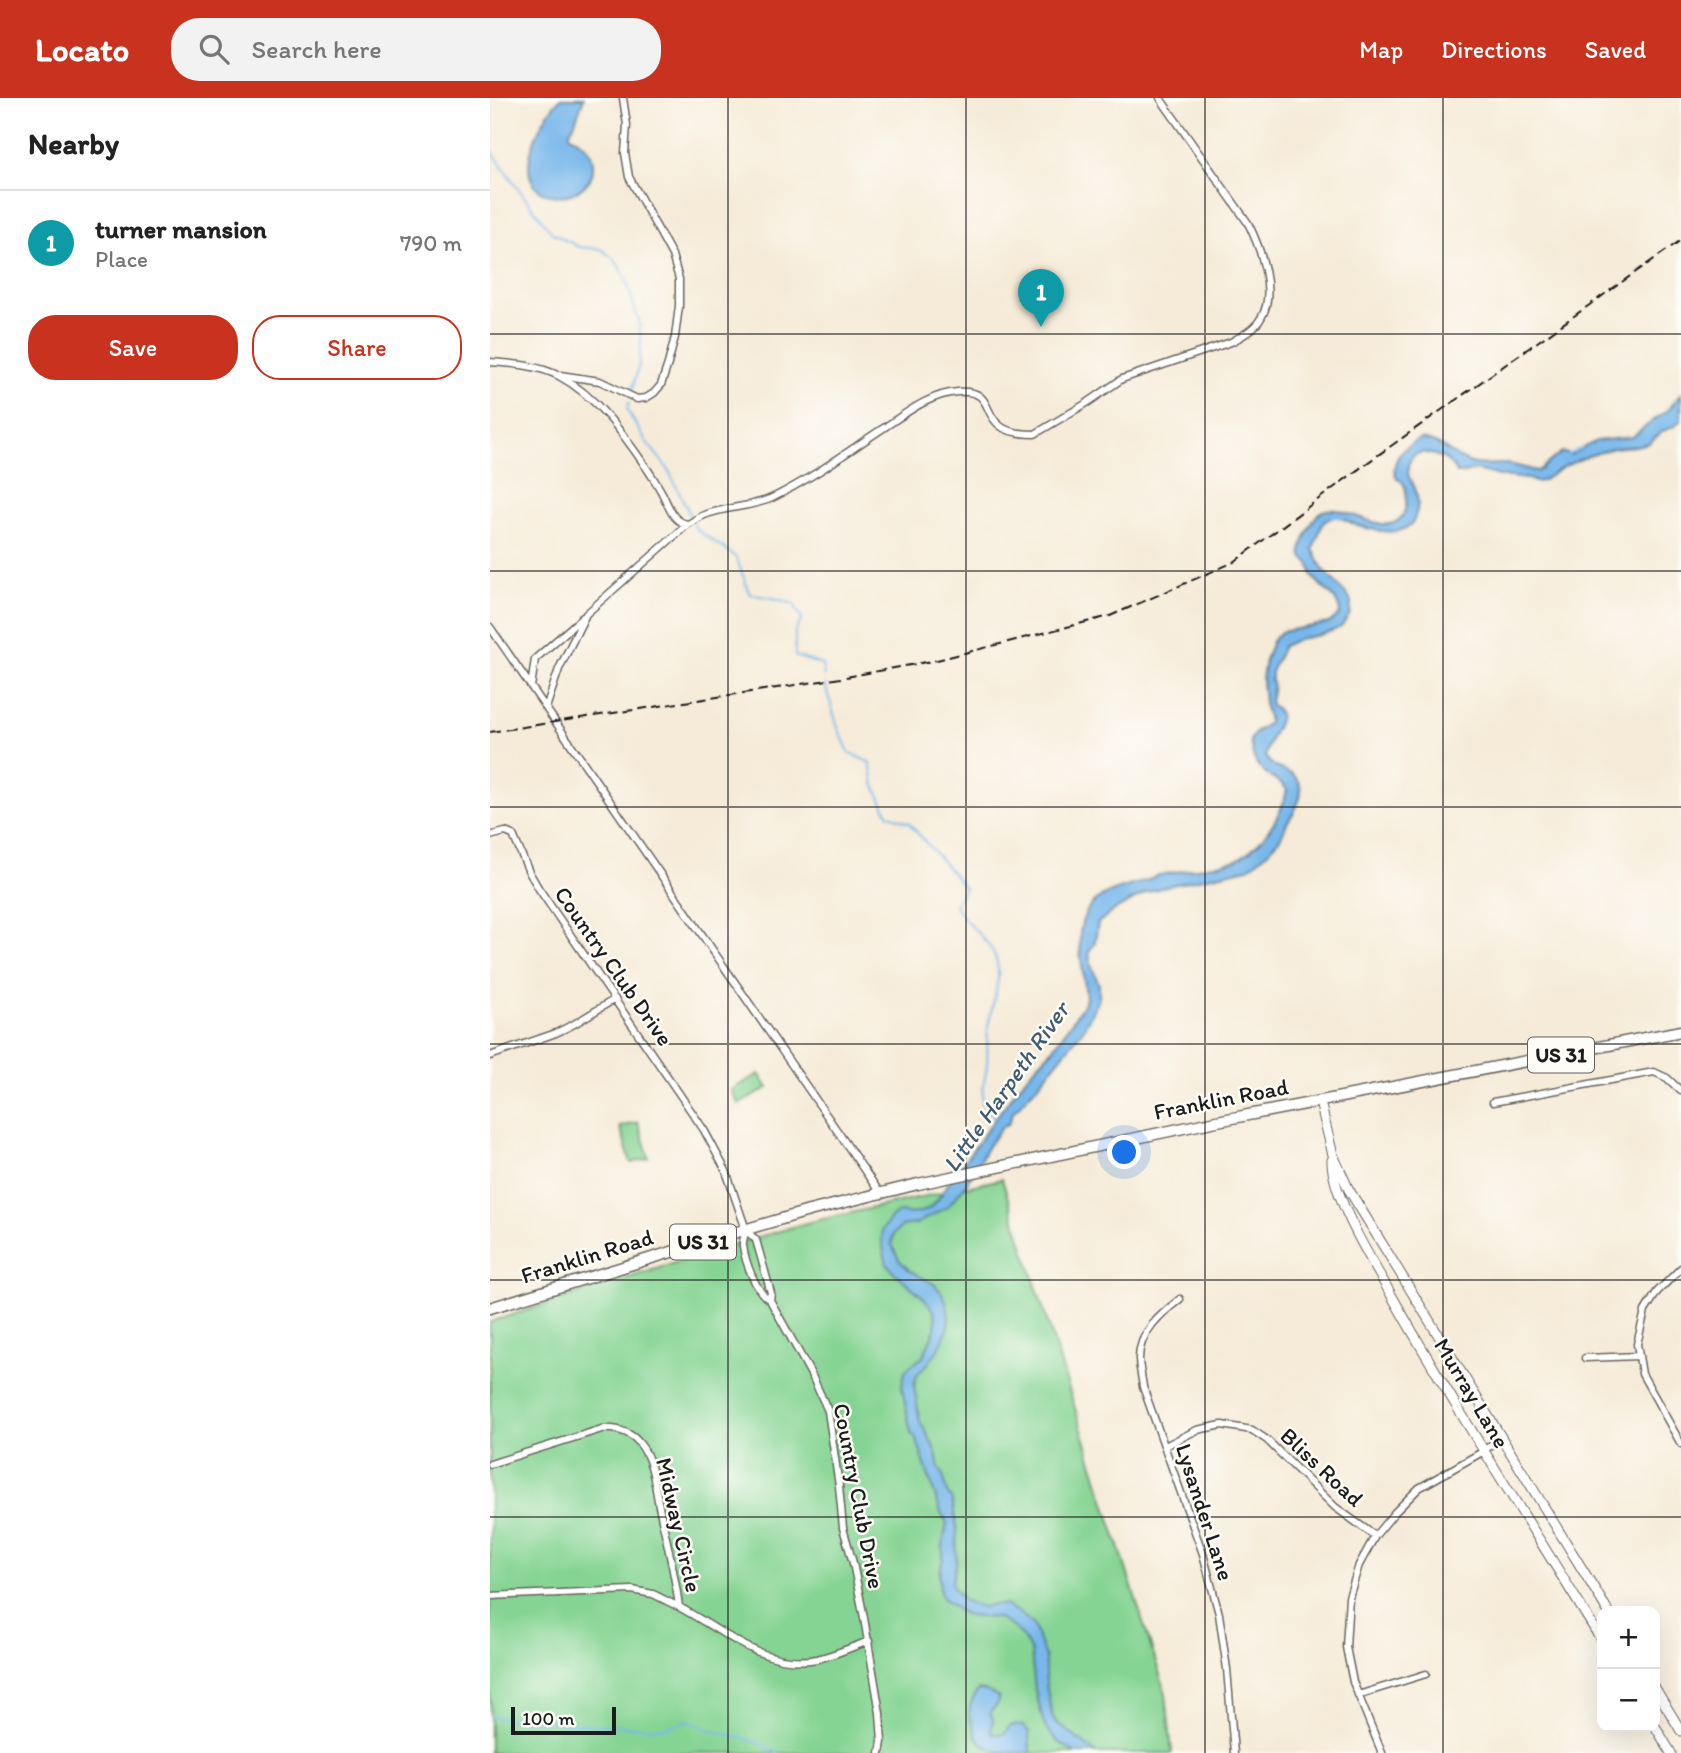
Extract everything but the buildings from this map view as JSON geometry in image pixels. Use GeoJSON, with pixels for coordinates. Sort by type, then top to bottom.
{"type":"FeatureCollection","features":[{"type":"Feature","properties":{"kind":"main road","name":"Franklin Road"},"geometry":{"type":"LineString","coordinates":[[490,1308],[746,1230],[918,1184],[1212,1122],[1681,1031]]}},
{"type":"Feature","properties":{"kind":"main road","name":"Murray Lane"},"geometry":{"type":"LineString","coordinates":[[1320,1102],[1332,1155],[1332,1170],[1351,1222],[1423,1351],[1597,1633]]}},
{"type":"Feature","properties":{"kind":"main road","name":"Murray Lane"},"geometry":{"type":"LineString","coordinates":[[1332,1155],[1349,1190],[1605,1606]]}},
{"type":"Feature","properties":{"kind":"main road"},"geometry":{"type":"LineString","coordinates":[[1660,1696],[1681,1731]]}},
{"type":"Feature","properties":{"kind":"main road"},"geometry":{"type":"LineString","coordinates":[[1659,1732],[1671,1753]]}},
{"type":"Feature","properties":{"kind":"street"},"geometry":{"type":"LineString","coordinates":[[490,362],[531,366],[558,375],[600,381],[637,399],[646,398],[661,385],[675,337],[679,279],[673,255],[629,177],[625,153],[623,98]]}},
{"type":"Feature","properties":{"kind":"street"},"geometry":{"type":"LineString","coordinates":[[531,687],[534,659],[688,524],[702,516],[772,498],[920,404],[944,394],[976,394],[982,397],[997,424],[1004,429],[1026,434],[1035,433],[1122,379],[1231,342],[1256,325],[1263,316],[1267,291],[1264,264],[1254,236],[1248,223],[1160,98]]}},
{"type":"Feature","properties":{"kind":"street"},"geometry":{"type":"LineString","coordinates":[[558,375],[577,387],[603,411],[634,449],[669,509],[681,523],[688,524]]}},
{"type":"Feature","properties":{"kind":"street"},"geometry":{"type":"LineString","coordinates":[[546,708],[559,669],[586,614]]}},
{"type":"Feature","properties":{"kind":"street"},"geometry":{"type":"LineString","coordinates":[[490,627],[880,1193]]}},
{"type":"Feature","properties":{"kind":"street","name":"Country Club Drive"},"geometry":{"type":"LineString","coordinates":[[490,836],[511,833],[536,884],[704,1130],[726,1171],[746,1230],[755,1240],[771,1293],[770,1300]]}},
{"type":"Feature","properties":{"kind":"street"},"geometry":{"type":"LineString","coordinates":[[490,1056],[556,1033],[615,999]]}},
{"type":"Feature","properties":{"kind":"street"},"geometry":{"type":"LineString","coordinates":[[1493,1102],[1654,1072],[1667,1078],[1681,1091]]}},
{"type":"Feature","properties":{"kind":"street","name":"Country Club Drive"},"geometry":{"type":"LineString","coordinates":[[746,1230],[742,1244],[759,1290],[770,1300],[820,1391],[828,1411],[843,1528],[869,1641],[881,1721],[880,1753]]}},
{"type":"Feature","properties":{"kind":"street"},"geometry":{"type":"LineString","coordinates":[[1681,1268],[1657,1292],[1645,1311],[1637,1344],[1642,1374],[1681,1444]]}},
{"type":"Feature","properties":{"kind":"street","name":"Lysander Lane"},"geometry":{"type":"LineString","coordinates":[[1180,1299],[1161,1314],[1143,1337],[1139,1358],[1143,1387],[1203,1554],[1219,1614],[1234,1753]]}},
{"type":"Feature","properties":{"kind":"street"},"geometry":{"type":"LineString","coordinates":[[1586,1358],[1639,1356]]}},
{"type":"Feature","properties":{"kind":"street","name":"Bliss Road"},"geometry":{"type":"LineString","coordinates":[[1165,1447],[1197,1430],[1222,1425],[1252,1430],[1267,1440],[1335,1507],[1375,1536]]}},
{"type":"Feature","properties":{"kind":"street","name":"Midway Circle"},"geometry":{"type":"LineString","coordinates":[[490,1464],[601,1429],[621,1430],[632,1435],[643,1448],[650,1466],[679,1607]]}},
{"type":"Feature","properties":{"kind":"street"},"geometry":{"type":"LineString","coordinates":[[1382,1753],[1353,1682],[1346,1647],[1349,1597],[1359,1564],[1375,1536],[1419,1488],[1484,1451],[1500,1437]]}},
{"type":"Feature","properties":{"kind":"street","name":"Midway Circle"},"geometry":{"type":"LineString","coordinates":[[490,1596],[632,1590],[646,1592],[679,1607],[749,1648],[776,1659],[819,1658],[869,1641]]}},
{"type":"Feature","properties":{"kind":"street"},"geometry":{"type":"LineString","coordinates":[[1358,1695],[1426,1674]]}},
{"type":"Feature","properties":{"kind":"green space"},"geometry":{"type":"Polygon","coordinates":[[[759,1074],[768,1088],[739,1104],[731,1090],[759,1074]]]}},
{"type":"Feature","properties":{"kind":"green space"},"geometry":{"type":"Polygon","coordinates":[[[638,1122],[649,1158],[631,1163],[620,1127],[638,1122]]]}},
{"type":"Feature","properties":{"kind":"green space"},"geometry":{"type":"Polygon","coordinates":[[[1002,1179],[1166,1694],[1172,1753],[490,1753],[490,1322],[810,1222],[1002,1179]]]}},
{"type":"Feature","properties":{"kind":"water"},"geometry":{"type":"Polygon","coordinates":[[[561,98],[584,98],[569,134],[586,146],[593,163],[591,177],[582,188],[555,196],[541,191],[532,181],[529,164],[540,128],[561,98]]]}},
{"type":"Feature","properties":{"kind":"water"},"geometry":{"type":"Polygon","coordinates":[[[1681,393],[1681,420],[1649,443],[1614,448],[1588,456],[1565,466],[1542,481],[1535,482],[1476,470],[1457,473],[1448,461],[1423,452],[1413,457],[1408,468],[1408,476],[1418,499],[1417,512],[1411,525],[1396,531],[1381,531],[1365,528],[1339,517],[1323,523],[1313,549],[1322,568],[1348,596],[1351,602],[1350,614],[1337,629],[1283,646],[1271,672],[1273,686],[1270,701],[1280,718],[1265,756],[1276,767],[1296,778],[1301,789],[1297,807],[1280,838],[1248,868],[1146,893],[1113,911],[1098,923],[1095,942],[1089,952],[1099,985],[1099,999],[1083,1030],[1013,1112],[1009,1123],[1001,1128],[965,1186],[947,1207],[916,1224],[902,1226],[893,1235],[892,1245],[899,1260],[909,1270],[934,1284],[947,1304],[948,1327],[940,1347],[917,1374],[914,1386],[920,1422],[932,1443],[952,1500],[957,1528],[953,1587],[962,1599],[971,1604],[983,1607],[1005,1605],[1033,1624],[1045,1657],[1045,1675],[1052,1715],[1056,1722],[1096,1753],[1076,1753],[1057,1741],[1045,1727],[1035,1690],[1031,1652],[1024,1639],[1014,1628],[997,1618],[962,1613],[944,1600],[940,1593],[939,1576],[947,1523],[941,1513],[917,1441],[911,1433],[902,1388],[905,1372],[923,1357],[936,1320],[934,1311],[924,1298],[887,1264],[882,1230],[892,1217],[900,1212],[920,1212],[935,1203],[991,1124],[1028,1075],[1052,1050],[1084,1004],[1086,998],[1081,928],[1085,915],[1093,904],[1111,892],[1156,876],[1233,861],[1251,849],[1268,832],[1280,811],[1287,790],[1257,765],[1250,740],[1268,723],[1262,679],[1265,660],[1272,641],[1281,632],[1329,623],[1340,614],[1337,602],[1317,581],[1302,555],[1305,538],[1317,516],[1332,509],[1376,523],[1396,522],[1403,515],[1406,499],[1405,486],[1395,473],[1396,460],[1401,452],[1420,439],[1428,440],[1471,463],[1509,464],[1538,471],[1562,452],[1571,455],[1596,441],[1632,437],[1670,408],[1681,393]]]}},
{"type":"Feature","properties":{"kind":"water"},"geometry":{"type":"Polygon","coordinates":[[[978,1690],[999,1697],[998,1703],[990,1712],[993,1734],[1004,1734],[1011,1725],[1023,1726],[1029,1732],[1030,1753],[1002,1752],[980,1742],[969,1716],[971,1703],[978,1690]]]}},
{"type":"Feature","properties":{"kind":"waterway"},"geometry":{"type":"LineString","coordinates":[[490,148],[552,233],[579,247],[601,249],[615,260],[625,276],[639,322],[641,340],[639,365],[632,390]]}},
{"type":"Feature","properties":{"kind":"waterway"},"geometry":{"type":"LineString","coordinates":[[629,402],[627,410],[645,440],[668,469],[692,519]]}},
{"type":"Feature","properties":{"kind":"waterway","name":"Little Harpeth River"},"geometry":{"type":"LineString","coordinates":[[1568,455],[1582,448]]}},
{"type":"Feature","properties":{"kind":"waterway","name":"Little Harpeth River"},"geometry":{"type":"LineString","coordinates":[[1331,517],[1343,517]]}},
{"type":"Feature","properties":{"kind":"waterway"},"geometry":{"type":"LineString","coordinates":[[694,524],[697,530],[736,557],[750,594],[794,604],[802,619],[795,632],[795,656],[822,665],[824,676]]}},
{"type":"Feature","properties":{"kind":"waterway"},"geometry":{"type":"LineString","coordinates":[[825,685],[838,728],[849,752],[870,763],[874,784],[888,814],[909,823],[965,888],[955,905],[993,952],[998,978],[988,1027],[982,1103],[995,1118]]}},
{"type":"Feature","properties":{"kind":"waterway"},"geometry":{"type":"LineString","coordinates":[[490,1716],[524,1721],[663,1728],[689,1720],[707,1729],[757,1742],[778,1753]]}},
{"type":"Feature","properties":{"kind":"railway"},"geometry":{"type":"LineString","coordinates":[[490,732],[841,678],[937,660],[1110,616],[1234,562],[1367,463],[1681,240]]}},
{"type":"Feature","properties":{"kind":"place","name":"turner mansion"},"geometry":{"type":"Point","coordinates":[1041,327]}}]}
